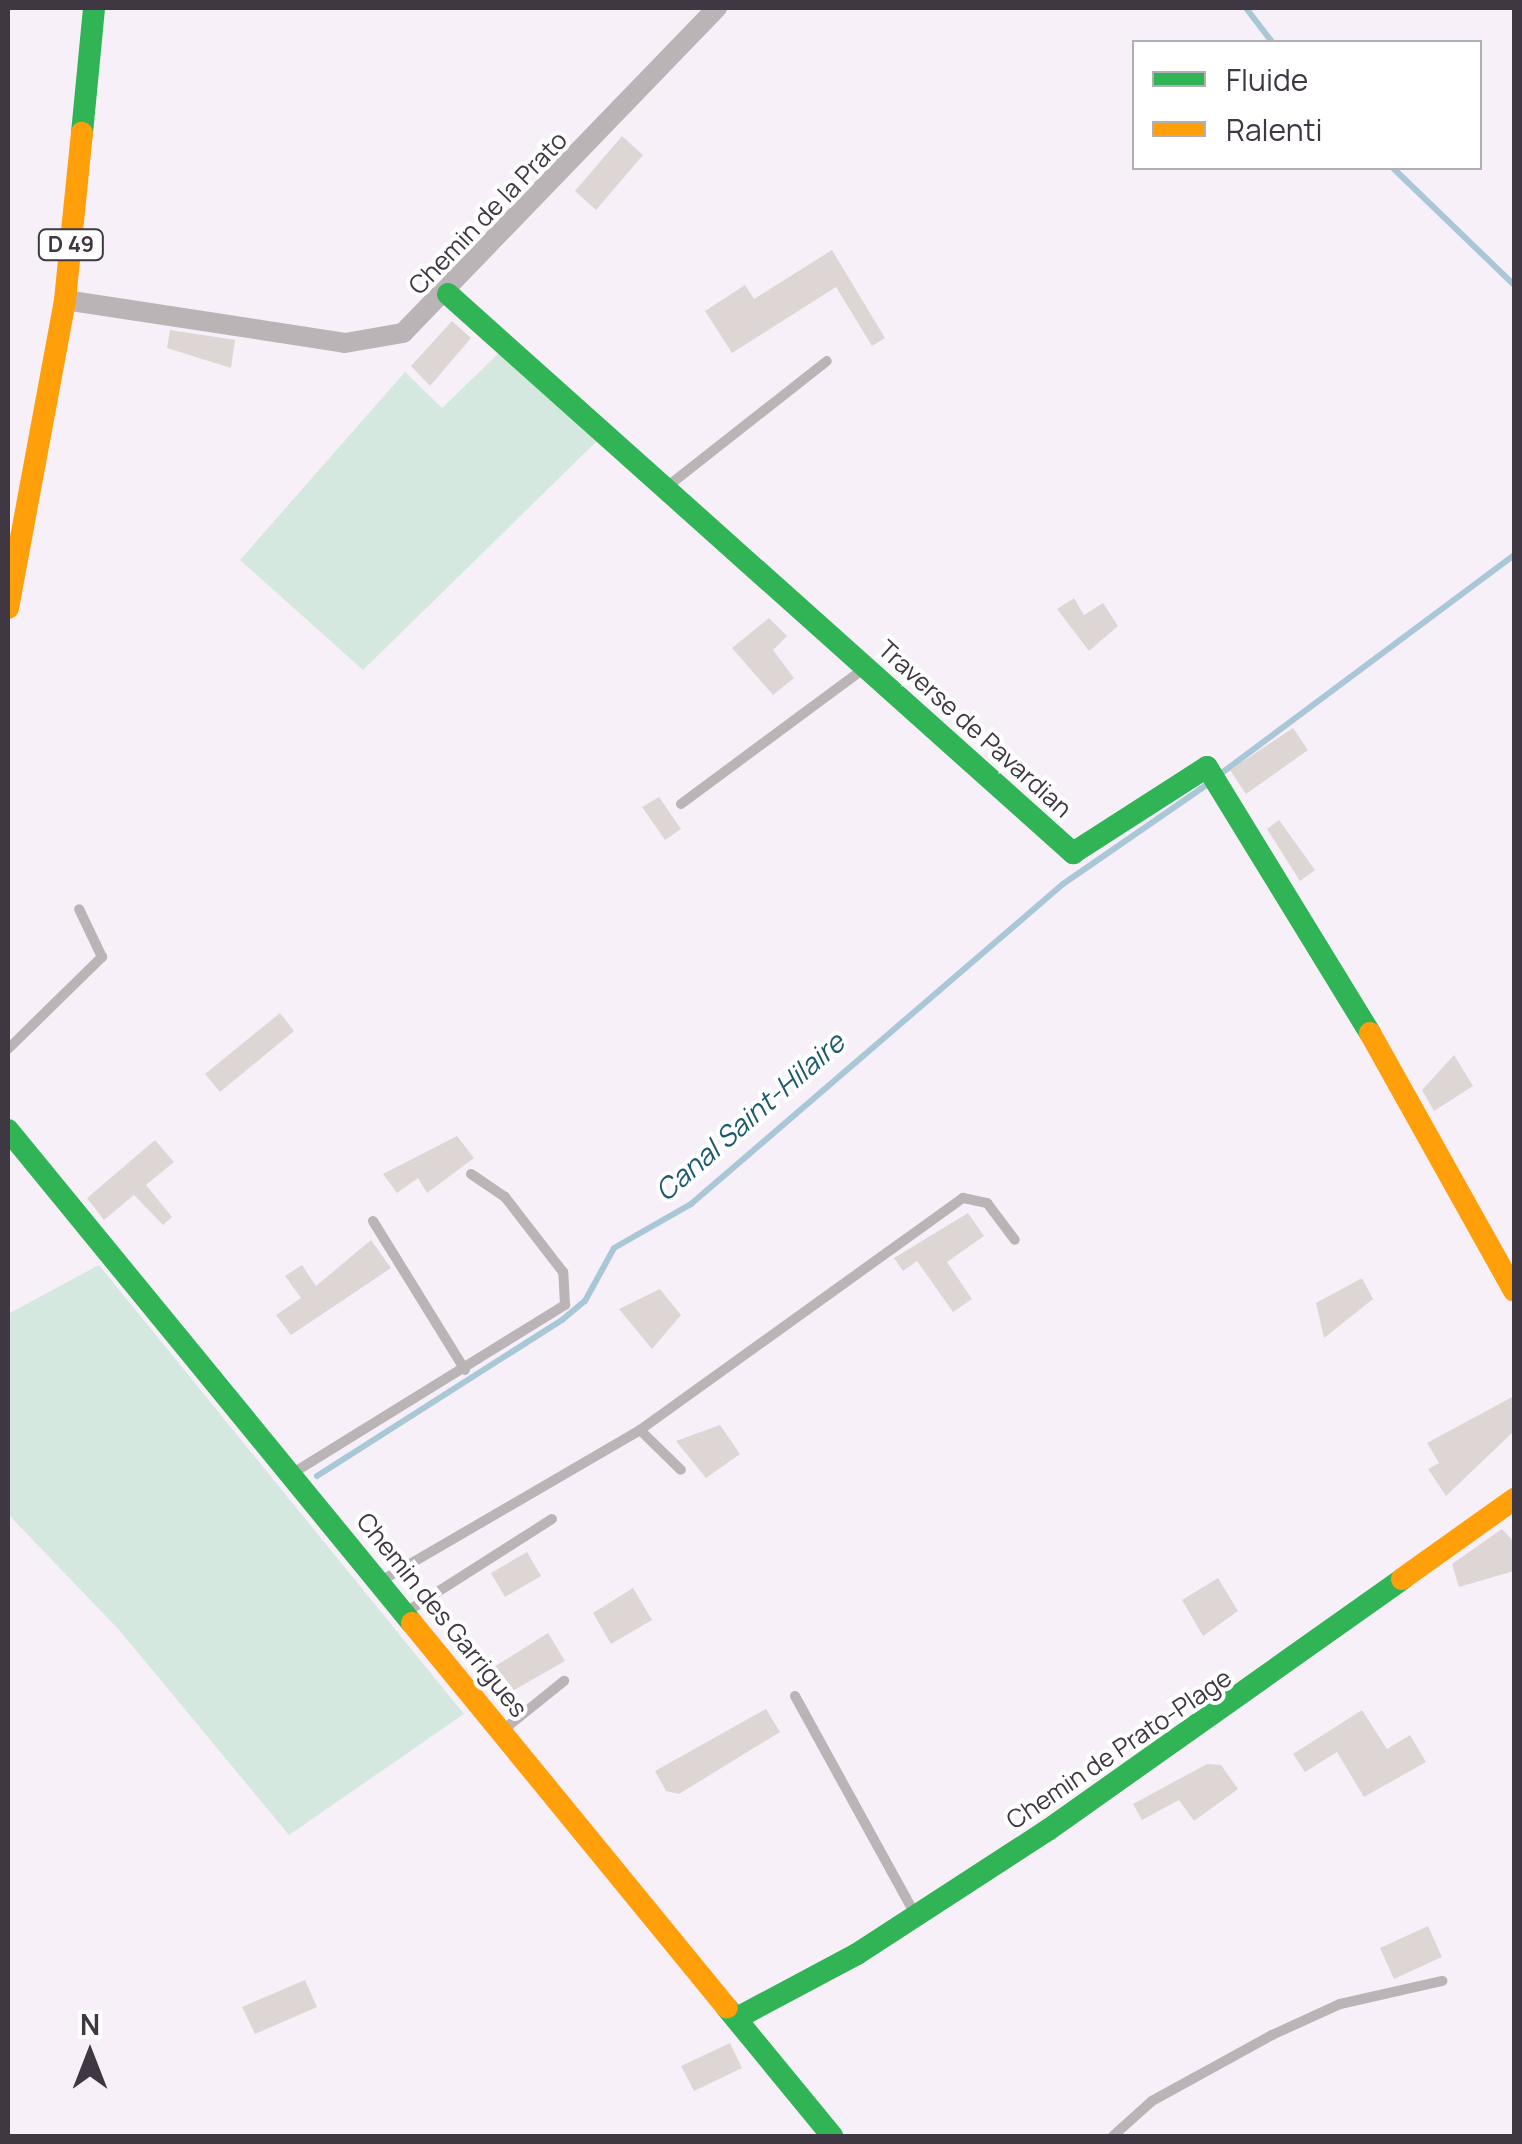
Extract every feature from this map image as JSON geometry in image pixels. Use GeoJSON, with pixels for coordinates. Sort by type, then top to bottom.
{"type":"FeatureCollection","features":[{"type":"Feature","properties":{"kind":"street","name":"D 49"},"geometry":{"type":"LineString","coordinates":[[8,608],[65,300],[94,8]]}},
{"type":"Feature","properties":{"kind":"street","name":"Chemin de la Prato"},"geometry":{"type":"LineString","coordinates":[[65,300],[345,343],[403,333],[448,294],[717,8]]}},
{"type":"Feature","properties":{"kind":"street","name":"Traverse de Pavardian"},"geometry":{"type":"LineString","coordinates":[[448,294],[1073,853],[1207,767],[1321,946],[1514,1291]]}},
{"type":"Feature","properties":{"kind":"street","name":"Chemin des Garrigues"},"geometry":{"type":"LineString","coordinates":[[8,1130],[832,2136]]}},
{"type":"Feature","properties":{"kind":"street","name":"Chemin de Prato-Plage"},"geometry":{"type":"LineString","coordinates":[[737,2018],[916,1916],[1240,1702],[1514,1499]]}},
{"type":"Feature","properties":{"kind":"lane"},"geometry":{"type":"LineString","coordinates":[[667,487],[827,361]]}},
{"type":"Feature","properties":{"kind":"lane"},"geometry":{"type":"LineString","coordinates":[[681,804],[866,667]]}},
{"type":"Feature","properties":{"kind":"lane"},"geometry":{"type":"LineString","coordinates":[[8,1049],[102,957],[79,909]]}},
{"type":"Feature","properties":{"kind":"lane"},"geometry":{"type":"LineString","coordinates":[[292,1473],[565,1305],[563,1272],[505,1197],[472,1174]]}},
{"type":"Feature","properties":{"kind":"lane"},"geometry":{"type":"LineString","coordinates":[[378,1583],[640,1430],[964,1198],[988,1202],[1015,1240]]}},
{"type":"Feature","properties":{"kind":"lane"},"geometry":{"type":"LineString","coordinates":[[373,1220],[465,1370]]}},
{"type":"Feature","properties":{"kind":"lane"},"geometry":{"type":"LineString","coordinates":[[640,1430],[680,1470]]}},
{"type":"Feature","properties":{"kind":"lane"},"geometry":{"type":"LineString","coordinates":[[406,1613],[552,1519]]}},
{"type":"Feature","properties":{"kind":"lane"},"geometry":{"type":"LineString","coordinates":[[501,1732],[564,1681]]}},
{"type":"Feature","properties":{"kind":"lane"},"geometry":{"type":"LineString","coordinates":[[795,1696],[916,1916]]}},
{"type":"Feature","properties":{"kind":"lane"},"geometry":{"type":"LineString","coordinates":[[1114,2136],[1152,2101],[1272,2035],[1340,2004],[1442,1981]]}},
{"type":"Feature","properties":{"kind":"green space"},"geometry":{"type":"Polygon","coordinates":[[[500,352],[598,440],[363,670],[240,560],[405,372],[442,408],[500,352]]]}},
{"type":"Feature","properties":{"kind":"green space"},"geometry":{"type":"Polygon","coordinates":[[[99,1265],[464,1714],[289,1835],[120,1631],[8,1514],[8,1314],[99,1265]]]}},
{"type":"Feature","properties":{"kind":"building"},"geometry":{"type":"Polygon","coordinates":[[[622,136],[643,155],[596,210],[575,191],[622,136]]]}},
{"type":"Feature","properties":{"kind":"building"},"geometry":{"type":"Polygon","coordinates":[[[832,250],[885,338],[872,346],[836,287],[732,353],[705,311],[745,285],[754,299],[832,250]]]}},
{"type":"Feature","properties":{"kind":"building"},"geometry":{"type":"Polygon","coordinates":[[[452,321],[471,338],[430,386],[411,366],[452,321]]]}},
{"type":"Feature","properties":{"kind":"building"},"geometry":{"type":"Polygon","coordinates":[[[170,330],[235,340],[231,368],[167,348],[170,330]]]}},
{"type":"Feature","properties":{"kind":"building"},"geometry":{"type":"Polygon","coordinates":[[[1074,598],[1084,615],[1103,603],[1118,626],[1089,651],[1057,609],[1074,598]]]}},
{"type":"Feature","properties":{"kind":"building"},"geometry":{"type":"Polygon","coordinates":[[[769,618],[787,636],[773,650],[794,678],[773,695],[732,648],[769,618]]]}},
{"type":"Feature","properties":{"kind":"building"},"geometry":{"type":"Polygon","coordinates":[[[1293,728],[1308,750],[1246,794],[1230,770],[1293,728]]]}},
{"type":"Feature","properties":{"kind":"building"},"geometry":{"type":"Polygon","coordinates":[[[659,797],[681,829],[665,840],[642,807],[659,797]]]}},
{"type":"Feature","properties":{"kind":"building"},"geometry":{"type":"Polygon","coordinates":[[[1279,820],[1315,870],[1300,881],[1267,829],[1279,820]]]}},
{"type":"Feature","properties":{"kind":"building"},"geometry":{"type":"Polygon","coordinates":[[[280,1013],[294,1031],[220,1092],[205,1074],[280,1013]]]}},
{"type":"Feature","properties":{"kind":"building"},"geometry":{"type":"Polygon","coordinates":[[[1454,1055],[1473,1086],[1434,1111],[1422,1090],[1454,1055]]]}},
{"type":"Feature","properties":{"kind":"building"},"geometry":{"type":"Polygon","coordinates":[[[457,1136],[474,1158],[427,1193],[418,1178],[397,1193],[383,1174],[457,1136]]]}},
{"type":"Feature","properties":{"kind":"building"},"geometry":{"type":"Polygon","coordinates":[[[155,1140],[174,1162],[146,1185],[172,1217],[163,1225],[134,1195],[104,1220],[87,1198],[155,1140]]]}},
{"type":"Feature","properties":{"kind":"building"},"geometry":{"type":"Polygon","coordinates":[[[968,1213],[984,1236],[947,1262],[972,1299],[953,1312],[917,1261],[903,1271],[894,1258],[968,1213]]]}},
{"type":"Feature","properties":{"kind":"building"},"geometry":{"type":"Polygon","coordinates":[[[371,1240],[391,1268],[291,1335],[276,1315],[301,1298],[285,1276],[302,1265],[316,1286],[371,1240]]]}},
{"type":"Feature","properties":{"kind":"building"},"geometry":{"type":"Polygon","coordinates":[[[1362,1278],[1373,1299],[1324,1338],[1316,1303],[1362,1278]]]}},
{"type":"Feature","properties":{"kind":"building"},"geometry":{"type":"Polygon","coordinates":[[[660,1289],[681,1315],[652,1349],[619,1309],[660,1289]]]}},
{"type":"Feature","properties":{"kind":"building"},"geometry":{"type":"Polygon","coordinates":[[[1514,1396],[1514,1431],[1446,1496],[1428,1469],[1439,1463],[1427,1443],[1514,1396]]]}},
{"type":"Feature","properties":{"kind":"building"},"geometry":{"type":"Polygon","coordinates":[[[720,1425],[740,1454],[706,1478],[676,1441],[720,1425]]]}},
{"type":"Feature","properties":{"kind":"building"},"geometry":{"type":"Polygon","coordinates":[[[1502,1529],[1514,1542],[1514,1571],[1459,1587],[1452,1564],[1502,1529]]]}},
{"type":"Feature","properties":{"kind":"building"},"geometry":{"type":"Polygon","coordinates":[[[527,1552],[541,1576],[505,1597],[491,1573],[527,1552]]]}},
{"type":"Feature","properties":{"kind":"building"},"geometry":{"type":"Polygon","coordinates":[[[1218,1578],[1238,1611],[1203,1636],[1182,1600],[1218,1578]]]}},
{"type":"Feature","properties":{"kind":"building"},"geometry":{"type":"Polygon","coordinates":[[[633,1588],[652,1620],[611,1644],[593,1613],[633,1588]]]}},
{"type":"Feature","properties":{"kind":"building"},"geometry":{"type":"Polygon","coordinates":[[[548,1633],[565,1661],[509,1693],[494,1667],[548,1633]]]}},
{"type":"Feature","properties":{"kind":"building"},"geometry":{"type":"Polygon","coordinates":[[[766,1709],[780,1732],[679,1794],[666,1791],[655,1771],[766,1709]]]}},
{"type":"Feature","properties":{"kind":"building"},"geometry":{"type":"Polygon","coordinates":[[[1362,1710],[1387,1749],[1410,1735],[1426,1762],[1364,1797],[1337,1752],[1305,1772],[1293,1754],[1362,1710]]]}},
{"type":"Feature","properties":{"kind":"building"},"geometry":{"type":"Polygon","coordinates":[[[1207,1764],[1221,1765],[1238,1789],[1194,1821],[1179,1800],[1142,1820],[1133,1804],[1207,1764]]]}},
{"type":"Feature","properties":{"kind":"building"},"geometry":{"type":"Polygon","coordinates":[[[1428,1926],[1442,1957],[1394,1979],[1380,1948],[1428,1926]]]}},
{"type":"Feature","properties":{"kind":"building"},"geometry":{"type":"Polygon","coordinates":[[[305,1980],[317,2007],[255,2034],[242,2007],[305,1980]]]}},
{"type":"Feature","properties":{"kind":"building"},"geometry":{"type":"Polygon","coordinates":[[[730,2043],[742,2068],[694,2091],[681,2066],[730,2043]]]}},
{"type":"Feature","properties":{"kind":"waterway"},"geometry":{"type":"LineString","coordinates":[[1246,8],[1270,40]]}},
{"type":"Feature","properties":{"kind":"waterway"},"geometry":{"type":"LineString","coordinates":[[1395,170],[1514,285]]}},
{"type":"Feature","properties":{"kind":"waterway","name":"Canal Saint-Hilaire"},"geometry":{"type":"LineString","coordinates":[[1219,775],[1514,555]]}},
{"type":"Feature","properties":{"kind":"waterway","name":"Canal Saint-Hilaire"},"geometry":{"type":"LineString","coordinates":[[317,1476],[562,1320],[585,1301],[614,1248],[691,1204],[1063,884],[1208,784]]}},
{"type":"Feature","properties":{"kind":"traffic: fast"},"geometry":{"type":"LineString","coordinates":[[82,133],[94,8]]}},
{"type":"Feature","properties":{"kind":"traffic: fast"},"geometry":{"type":"LineString","coordinates":[[448,294],[1073,853],[1207,767],[1370,1033]]}},
{"type":"Feature","properties":{"kind":"traffic: fast"},"geometry":{"type":"LineString","coordinates":[[8,1130],[412,1623]]}},
{"type":"Feature","properties":{"kind":"traffic: fast"},"geometry":{"type":"LineString","coordinates":[[737,2018],[857,1954],[1048,1830],[1402,1579]]}},
{"type":"Feature","properties":{"kind":"traffic: fast"},"geometry":{"type":"LineString","coordinates":[[727,2008],[832,2136]]}},
{"type":"Feature","properties":{"kind":"traffic: slow"},"geometry":{"type":"LineString","coordinates":[[8,608],[65,300],[82,133]]}},
{"type":"Feature","properties":{"kind":"traffic: slow"},"geometry":{"type":"LineString","coordinates":[[1370,1033],[1514,1291]]}},
{"type":"Feature","properties":{"kind":"traffic: slow"},"geometry":{"type":"LineString","coordinates":[[1402,1579],[1514,1499]]}},
{"type":"Feature","properties":{"kind":"traffic: slow"},"geometry":{"type":"LineString","coordinates":[[412,1623],[727,2008]]}}]}
